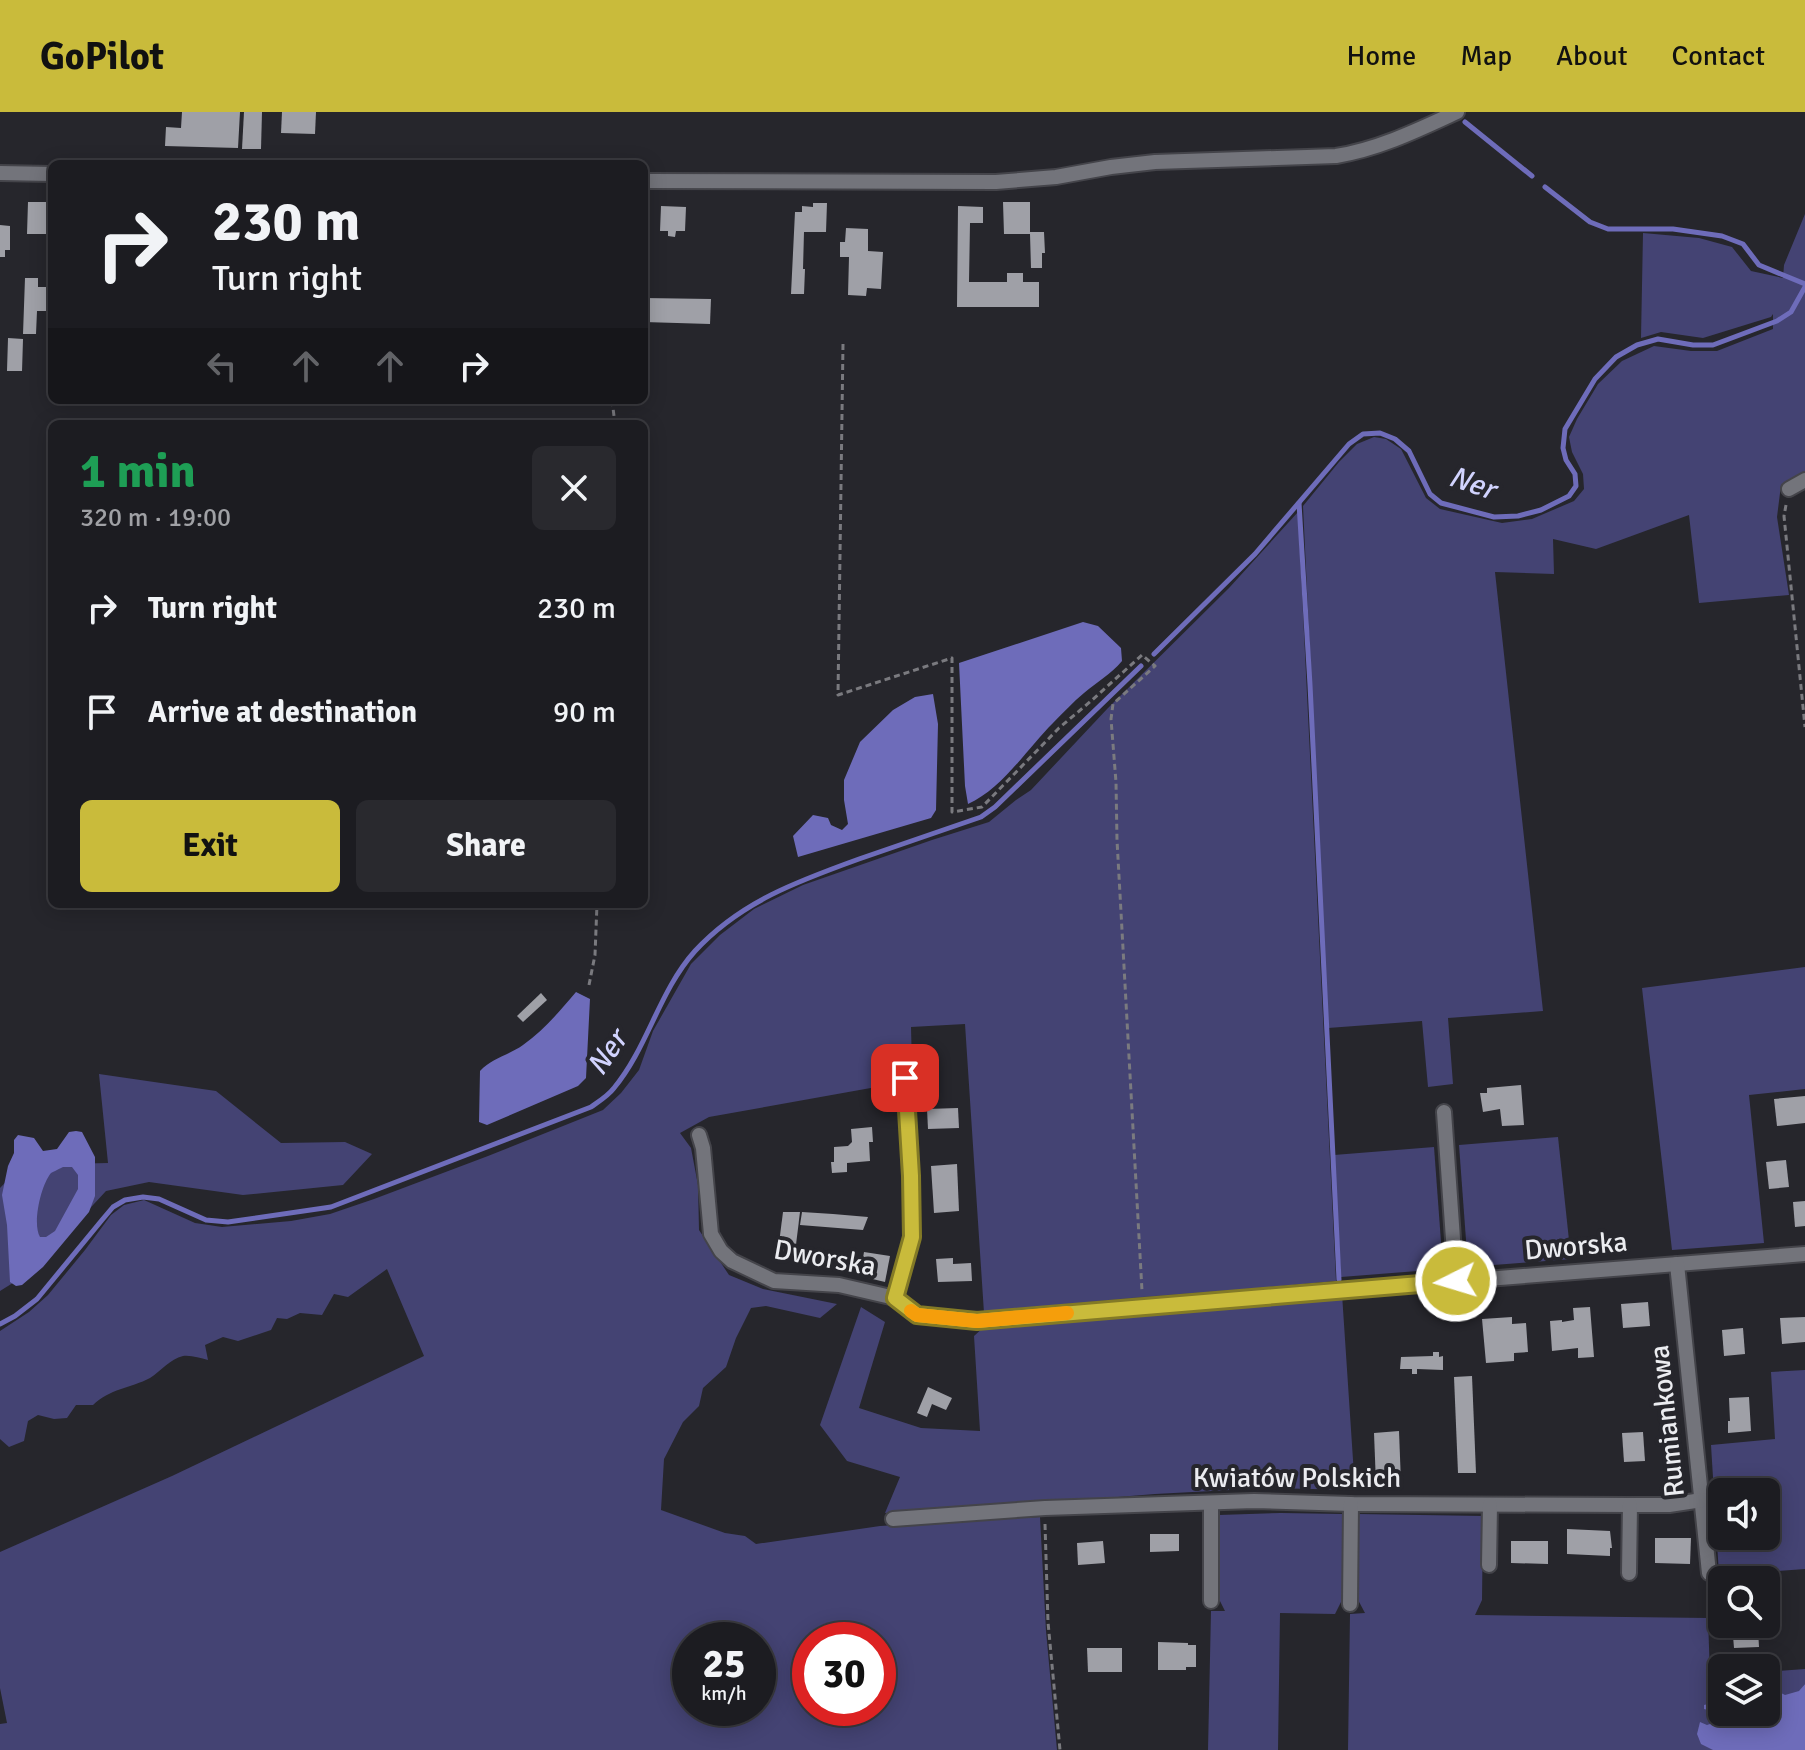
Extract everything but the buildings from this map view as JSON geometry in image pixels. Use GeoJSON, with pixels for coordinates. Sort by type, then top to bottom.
{"type":"FeatureCollection","features":[{"type":"Feature","properties":{"kind":"street"},"geometry":{"type":"LineString","coordinates":[[648,181],[996,182],[1056,177],[1155,162],[1336,156],[1361,152],[1457,112]]}},
{"type":"Feature","properties":{"kind":"street"},"geometry":{"type":"LineString","coordinates":[[0,173],[48,174]]}},
{"type":"Feature","properties":{"kind":"street"},"geometry":{"type":"LineString","coordinates":[[1789,489],[1805,480]]}},
{"type":"Feature","properties":{"kind":"street"},"geometry":{"type":"LineString","coordinates":[[895,1298],[912,1237],[905,1078]]}},
{"type":"Feature","properties":{"kind":"street"},"geometry":{"type":"LineString","coordinates":[[1444,1112],[1456,1281]]}},
{"type":"Feature","properties":{"kind":"street","name":"Dworska"},"geometry":{"type":"LineString","coordinates":[[699,1135],[703,1148],[711,1234],[721,1251],[732,1261],[774,1281],[839,1285],[895,1298],[917,1315],[977,1321],[1805,1254]]}},
{"type":"Feature","properties":{"kind":"street","name":"Rumiankowa"},"geometry":{"type":"LineString","coordinates":[[1677,1264],[1708,1566]]}},
{"type":"Feature","properties":{"kind":"street","name":"Kwiatów Polskich"},"geometry":{"type":"LineString","coordinates":[[893,1519],[1045,1508],[1254,1501],[1669,1505],[1702,1500]]}},
{"type":"Feature","properties":{"kind":"street"},"geometry":{"type":"LineString","coordinates":[[1211,1503],[1211,1601]]}},
{"type":"Feature","properties":{"kind":"street"},"geometry":{"type":"LineString","coordinates":[[1350,1604],[1351,1504]]}},
{"type":"Feature","properties":{"kind":"street"},"geometry":{"type":"LineString","coordinates":[[1489,1565],[1490,1505]]}},
{"type":"Feature","properties":{"kind":"street"},"geometry":{"type":"LineString","coordinates":[[1629,1573],[1630,1505]]}},
{"type":"Feature","properties":{"kind":"path"},"geometry":{"type":"LineString","coordinates":[[843,344],[838,695],[952,658],[952,812],[982,807],[1059,728],[1142,655],[1155,666],[1113,704],[1111,719],[1142,1306]]}},
{"type":"Feature","properties":{"kind":"path"},"geometry":{"type":"LineString","coordinates":[[1789,489],[1784,516],[1805,727]]}},
{"type":"Feature","properties":{"kind":"path"},"geometry":{"type":"LineString","coordinates":[[589,985],[595,955],[597,908]]}},
{"type":"Feature","properties":{"kind":"path"},"geometry":{"type":"LineString","coordinates":[[1045,1508],[1048,1622],[1060,1750]]}},
{"type":"Feature","properties":{"kind":"shaded area"},"geometry":{"type":"Polygon","coordinates":[[[1805,214],[1805,473],[1781,485],[1777,517],[1789,595],[1699,603],[1689,515],[1596,549],[1553,539],[1554,574],[1495,572],[1543,1011],[1448,1018],[1453,1084],[1428,1087],[1422,1021],[1328,1028],[1303,506],[1357,444],[1374,437],[1386,439],[1401,449],[1426,498],[1440,509],[1502,523],[1532,519],[1574,501],[1584,489],[1583,474],[1572,452],[1569,437],[1598,384],[1622,361],[1654,346],[1717,351],[1773,329],[1773,314],[1703,338],[1661,332],[1641,338],[1643,233],[1699,238],[1732,247],[1751,271],[1783,278],[1784,265],[1805,214]]]}},
{"type":"Feature","properties":{"kind":"shaded area"},"geometry":{"type":"Polygon","coordinates":[[[1298,512],[1336,1281],[984,1313],[965,1024],[911,1027],[912,1067],[896,1073],[893,1084],[709,1117],[680,1133],[691,1148],[698,1185],[699,1230],[729,1275],[763,1289],[837,1304],[820,1318],[766,1306],[751,1308],[726,1367],[703,1388],[699,1406],[683,1422],[664,1459],[661,1510],[725,1533],[745,1536],[756,1544],[880,1526],[1040,1517],[1057,1750],[0,1750],[0,1724],[7,1723],[0,1688],[0,1552],[172,1476],[424,1356],[387,1269],[348,1297],[334,1294],[322,1315],[300,1313],[287,1319],[277,1318],[271,1330],[238,1341],[223,1337],[205,1345],[208,1360],[189,1356],[178,1358],[150,1378],[113,1392],[93,1405],[76,1405],[67,1418],[38,1415],[28,1421],[24,1441],[9,1447],[0,1439],[0,1331],[48,1295],[111,1215],[124,1205],[144,1200],[195,1223],[222,1227],[330,1214],[603,1110],[639,1070],[653,1031],[691,964],[720,935],[754,909],[803,885],[989,822],[1031,790],[1108,708],[1229,588],[1298,512]]]}},
{"type":"Feature","properties":{"kind":"shaded area"},"geometry":{"type":"Polygon","coordinates":[[[1083,622],[1098,626],[1121,648],[1122,661],[1068,708],[1003,779],[968,804],[959,663],[1083,622]]]}},
{"type":"Feature","properties":{"kind":"shaded area"},"geometry":{"type":"Polygon","coordinates":[[[933,694],[938,724],[936,810],[931,818],[798,857],[793,836],[813,815],[828,818],[831,825],[842,830],[848,824],[844,780],[860,742],[893,710],[915,697],[933,694]]]}},
{"type":"Feature","properties":{"kind":"shaded area"},"geometry":{"type":"Polygon","coordinates":[[[1805,967],[1805,1089],[1749,1095],[1764,1243],[1672,1250],[1642,988],[1805,967]]]}},
{"type":"Feature","properties":{"kind":"shaded area"},"geometry":{"type":"Polygon","coordinates":[[[576,992],[590,999],[586,1078],[578,1086],[487,1125],[479,1122],[480,1071],[531,1039],[576,992]]]}},
{"type":"Feature","properties":{"kind":"shaded area"},"geometry":{"type":"Polygon","coordinates":[[[99,1074],[216,1091],[281,1143],[345,1142],[372,1154],[343,1185],[243,1195],[149,1182],[106,1191],[32,1271],[0,1291],[0,1188],[22,1165],[108,1163],[99,1074]]]}},
{"type":"Feature","properties":{"kind":"shaded area"},"geometry":{"type":"Polygon","coordinates":[[[69,1132],[82,1132],[95,1157],[95,1196],[89,1212],[43,1267],[22,1285],[16,1286],[10,1282],[2,1195],[14,1153],[14,1140],[18,1135],[34,1138],[43,1151],[57,1149],[69,1132]],[[63,1167],[47,1179],[37,1214],[40,1237],[55,1231],[78,1189],[78,1175],[72,1167],[63,1167]]]}},
{"type":"Feature","properties":{"kind":"shaded area"},"geometry":{"type":"Polygon","coordinates":[[[1558,1137],[1571,1259],[1468,1267],[1459,1145],[1558,1137]]]}},
{"type":"Feature","properties":{"kind":"shaded area"},"geometry":{"type":"Polygon","coordinates":[[[1434,1147],[1443,1269],[1341,1277],[1334,1155],[1434,1147]]]}},
{"type":"Feature","properties":{"kind":"shaded area"},"geometry":{"type":"Polygon","coordinates":[[[1342,1294],[1355,1490],[1268,1488],[885,1513],[900,1477],[847,1461],[820,1425],[861,1307],[885,1322],[859,1408],[921,1428],[980,1431],[974,1336],[985,1326],[1342,1294]]]}},
{"type":"Feature","properties":{"kind":"shaded area"},"geometry":{"type":"Polygon","coordinates":[[[1805,1370],[1805,1569],[1780,1571],[1780,1566],[1718,1566],[1717,1550],[1780,1550],[1780,1478],[1713,1478],[1711,1445],[1775,1439],[1771,1372],[1805,1370]]]}},
{"type":"Feature","properties":{"kind":"shaded area"},"geometry":{"type":"Polygon","coordinates":[[[1343,1514],[1343,1598],[1335,1614],[1280,1613],[1278,1750],[1208,1750],[1211,1611],[1225,1611],[1218,1597],[1219,1515],[1343,1514]]]}},
{"type":"Feature","properties":{"kind":"shaded area"},"geometry":{"type":"Polygon","coordinates":[[[1358,1514],[1483,1516],[1482,1600],[1475,1615],[1708,1618],[1708,1726],[1775,1726],[1758,1750],[1348,1750],[1350,1614],[1365,1613],[1357,1598],[1358,1514]]]}},
{"type":"Feature","properties":{"kind":"shaded area"},"geometry":{"type":"Polygon","coordinates":[[[1805,1669],[1805,1684],[1780,1719],[1780,1671],[1805,1669]]]}},
{"type":"Feature","properties":{"kind":"shaded area"},"geometry":{"type":"Polygon","coordinates":[[[1805,1684],[1805,1750],[1713,1750],[1701,1744],[1697,1734],[1700,1722],[1708,1726],[1780,1726],[1780,1693],[1799,1691],[1805,1684]]]}},
{"type":"Feature","properties":{"kind":"waterway"},"geometry":{"type":"LineString","coordinates":[[1465,122],[1532,176]]}},
{"type":"Feature","properties":{"kind":"waterway"},"geometry":{"type":"LineString","coordinates":[[1545,187],[1590,222],[1608,229],[1673,229],[1722,236],[1743,244],[1759,265],[1805,284]]}},
{"type":"Feature","properties":{"kind":"waterway","name":"Ner"},"geometry":{"type":"LineString","coordinates":[[1154,654],[1255,554],[1349,444],[1363,434],[1380,433],[1395,439],[1409,451],[1430,494],[1441,503],[1494,517],[1518,516],[1541,510],[1569,496],[1576,486],[1575,474],[1563,448],[1565,429],[1595,379],[1616,357],[1637,345],[1658,339],[1713,345],[1777,321],[1791,312],[1805,287]]}},
{"type":"Feature","properties":{"kind":"waterway"},"geometry":{"type":"LineString","coordinates":[[1299,503],[1339,1280]]}},
{"type":"Feature","properties":{"kind":"waterway","name":"Ner"},"geometry":{"type":"LineString","coordinates":[[0,1324],[37,1299],[113,1207],[125,1200],[143,1197],[159,1199],[206,1220],[228,1222],[331,1207],[591,1107],[612,1091],[626,1072],[672,984],[695,951],[712,934],[751,906],[792,885],[981,817],[1141,666]]}},
{"type":"Feature","properties":{"kind":"slow traffic"},"geometry":{"type":"LineString","coordinates":[[911,1311],[917,1315],[977,1321],[1067,1313]]}},
{"type":"Feature","properties":{"kind":"route"},"geometry":{"type":"LineString","coordinates":[[905,1078],[912,1237],[895,1298],[917,1315],[977,1321],[1456,1281]]}}]}
